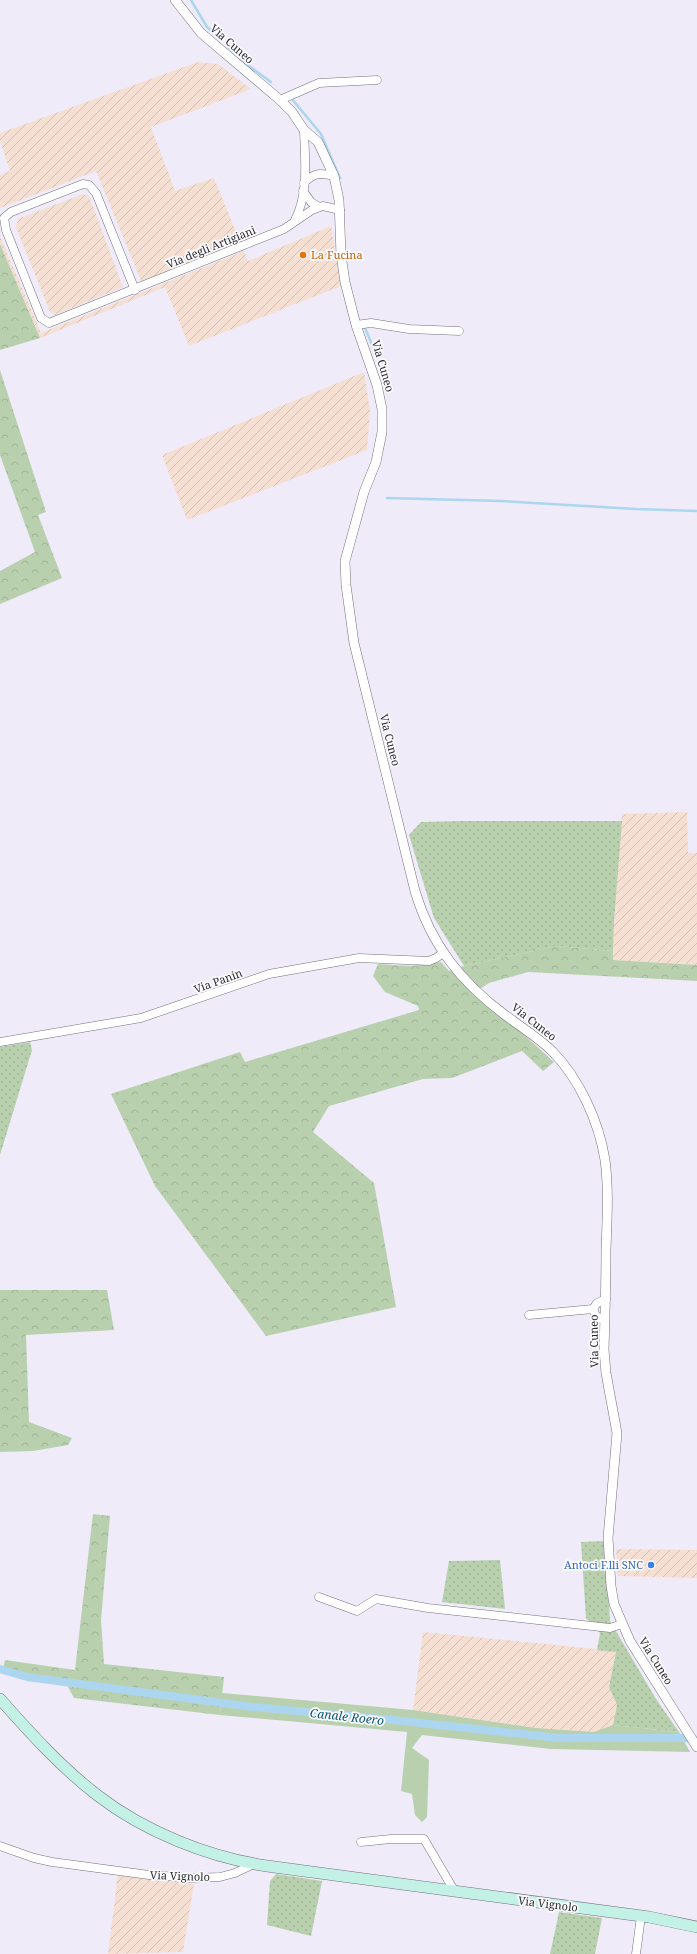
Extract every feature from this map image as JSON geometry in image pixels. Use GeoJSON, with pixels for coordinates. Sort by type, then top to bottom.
{"type":"FeatureCollection","features":[{"type":"Feature","properties":{"kind":"main road"},"geometry":{"type":"LineString","coordinates":[[0,1699],[36,1739],[74,1776],[98,1796],[129,1816],[177,1840],[209,1852],[254,1864]]}},
{"type":"Feature","properties":{"kind":"main road","name":"Via Vignolo"},"geometry":{"type":"LineString","coordinates":[[254,1864],[641,1916],[697,1927]]}},
{"type":"Feature","properties":{"kind":"street","name":"Via Cuneo"},"geometry":{"type":"LineString","coordinates":[[175,0],[207,38],[292,112],[304,130],[318,142],[334,176],[340,210],[341,255],[345,282],[356,325],[377,385],[382,409],[382,432],[376,462],[364,492],[345,561],[346,585],[354,644],[415,891],[430,931],[455,970],[476,990],[553,1053],[578,1086],[591,1111],[605,1159],[607,1186],[605,1321],[606,1373],[617,1433],[609,1552],[614,1604],[630,1641],[697,1748]]}},
{"type":"Feature","properties":{"kind":"street"},"geometry":{"type":"LineString","coordinates":[[280,100],[319,83],[377,80]]}},
{"type":"Feature","properties":{"kind":"street"},"geometry":{"type":"LineString","coordinates":[[294,222],[300,210],[304,187],[304,130]]}},
{"type":"Feature","properties":{"kind":"street"},"geometry":{"type":"LineString","coordinates":[[304,187],[310,176],[321,173],[334,176]]}},
{"type":"Feature","properties":{"kind":"street","name":"Via degli Artigiani"},"geometry":{"type":"LineString","coordinates":[[135,290],[96,193],[89,185],[83,184],[11,212],[4,218],[6,230],[41,318],[44,321],[49,322],[135,290],[284,229],[312,210],[319,208]]}},
{"type":"Feature","properties":{"kind":"street"},"geometry":{"type":"LineString","coordinates":[[304,187],[311,202],[319,208],[323,206],[340,210]]}},
{"type":"Feature","properties":{"kind":"street","name":"Via Cuneo"},"geometry":{"type":"LineString","coordinates":[[356,325],[371,323],[410,329],[459,331]]}},
{"type":"Feature","properties":{"kind":"street","name":"Via Panin"},"geometry":{"type":"LineString","coordinates":[[0,1042],[141,1018],[269,974],[288,969],[360,958],[429,961],[443,953]]}},
{"type":"Feature","properties":{"kind":"street"},"geometry":{"type":"LineString","coordinates":[[605,1321],[596,1316],[593,1309],[596,1303],[606,1299]]}},
{"type":"Feature","properties":{"kind":"street"},"geometry":{"type":"LineString","coordinates":[[529,1316],[593,1309]]}},
{"type":"Feature","properties":{"kind":"street"},"geometry":{"type":"LineString","coordinates":[[319,1597],[357,1611],[376,1599],[428,1608],[610,1628],[622,1624]]}},
{"type":"Feature","properties":{"kind":"street"},"geometry":{"type":"LineString","coordinates":[[361,1842],[391,1839],[424,1839],[455,1892]]}},
{"type":"Feature","properties":{"kind":"street","name":"Via Vignolo"},"geometry":{"type":"LineString","coordinates":[[0,1846],[34,1858],[52,1862],[175,1877],[220,1877],[235,1873],[254,1864]]}},
{"type":"Feature","properties":{"kind":"street"},"geometry":{"type":"LineString","coordinates":[[636,1954],[641,1916]]}},
{"type":"Feature","properties":{"kind":"shaded area"},"geometry":{"type":"Polygon","coordinates":[[[198,62],[218,64],[251,89],[151,127],[175,191],[214,178],[248,261],[331,226],[341,286],[189,346],[165,287],[40,338],[0,244],[0,236],[41,333],[239,253],[236,243],[142,283],[96,171],[0,208],[0,175],[10,171],[0,141],[0,133],[198,62]]]}},
{"type":"Feature","properties":{"kind":"shaded area"},"geometry":{"type":"Polygon","coordinates":[[[83,194],[89,196],[123,287],[55,315],[50,312],[16,227],[18,219],[83,194]]]}},
{"type":"Feature","properties":{"kind":"shaded area"},"geometry":{"type":"Polygon","coordinates":[[[364,372],[370,411],[367,450],[187,520],[162,455],[364,372]]]}},
{"type":"Feature","properties":{"kind":"shaded area"},"geometry":{"type":"Polygon","coordinates":[[[687,812],[688,853],[697,853],[697,965],[613,960],[614,921],[622,814],[687,812]]]}},
{"type":"Feature","properties":{"kind":"shaded area"},"geometry":{"type":"Polygon","coordinates":[[[616,1549],[697,1550],[697,1578],[618,1576],[616,1549]]]}},
{"type":"Feature","properties":{"kind":"shaded area"},"geometry":{"type":"Polygon","coordinates":[[[423,1632],[616,1651],[609,1687],[617,1705],[613,1725],[594,1732],[536,1728],[413,1710],[423,1632]]]}},
{"type":"Feature","properties":{"kind":"shaded area"},"geometry":{"type":"Polygon","coordinates":[[[118,1874],[194,1884],[183,1952],[108,1954],[118,1874]]]}},
{"type":"Feature","properties":{"kind":"green space"},"geometry":{"type":"Polygon","coordinates":[[[0,244],[40,338],[0,350],[0,244]]]}},
{"type":"Feature","properties":{"kind":"green space"},"geometry":{"type":"Polygon","coordinates":[[[0,370],[46,512],[38,515],[62,578],[0,604],[0,571],[35,552],[0,455],[0,370]]]}},
{"type":"Feature","properties":{"kind":"green space"},"geometry":{"type":"Polygon","coordinates":[[[622,821],[613,951],[557,946],[464,966],[434,918],[409,835],[421,822],[622,821]]]}},
{"type":"Feature","properties":{"kind":"green space"},"geometry":{"type":"Polygon","coordinates":[[[557,946],[613,951],[613,960],[697,965],[697,981],[528,972],[489,983],[472,994],[521,1032],[554,1062],[543,1071],[522,1051],[452,1078],[423,1079],[329,1106],[313,1132],[374,1183],[396,1307],[266,1336],[155,1186],[111,1094],[240,1052],[245,1062],[419,1010],[418,1006],[385,992],[373,976],[378,964],[411,966],[441,962],[449,971],[464,966],[557,946]]]}},
{"type":"Feature","properties":{"kind":"green space"},"geometry":{"type":"Polygon","coordinates":[[[30,1042],[32,1050],[0,1155],[0,1047],[30,1042]]]}},
{"type":"Feature","properties":{"kind":"green space"},"geometry":{"type":"Polygon","coordinates":[[[0,1290],[107,1290],[114,1330],[26,1335],[29,1422],[72,1438],[68,1445],[33,1451],[0,1452],[0,1290]]]}},
{"type":"Feature","properties":{"kind":"green space"},"geometry":{"type":"Polygon","coordinates":[[[93,1514],[110,1516],[101,1620],[104,1664],[224,1677],[220,1715],[74,1698],[67,1685],[28,1680],[2,1673],[5,1660],[75,1670],[93,1514]]]}},
{"type":"Feature","properties":{"kind":"green space"},"geometry":{"type":"Polygon","coordinates":[[[605,1541],[610,1621],[656,1699],[679,1732],[613,1725],[617,1705],[609,1687],[616,1652],[597,1650],[600,1633],[586,1618],[581,1542],[605,1541]]]}},
{"type":"Feature","properties":{"kind":"green space"},"geometry":{"type":"Polygon","coordinates":[[[500,1560],[505,1609],[442,1602],[449,1561],[500,1560]]]}},
{"type":"Feature","properties":{"kind":"green space"},"geometry":{"type":"Polygon","coordinates":[[[222,1693],[413,1710],[536,1728],[594,1732],[613,1725],[679,1732],[690,1752],[551,1749],[422,1735],[412,1748],[429,1760],[427,1817],[422,1822],[415,1815],[412,1794],[401,1791],[407,1732],[220,1715],[222,1693]]]}},
{"type":"Feature","properties":{"kind":"green space"},"geometry":{"type":"Polygon","coordinates":[[[276,1874],[322,1881],[311,1936],[267,1925],[270,1881],[276,1874]]]}},
{"type":"Feature","properties":{"kind":"green space"},"geometry":{"type":"Polygon","coordinates":[[[559,1912],[602,1918],[595,1954],[550,1954],[559,1912]]]}},
{"type":"Feature","properties":{"kind":"waterway"},"geometry":{"type":"LineString","coordinates":[[191,0],[207,27],[221,39]]}},
{"type":"Feature","properties":{"kind":"waterway"},"geometry":{"type":"LineString","coordinates":[[227,46],[235,53]]}},
{"type":"Feature","properties":{"kind":"waterway"},"geometry":{"type":"LineString","coordinates":[[241,60],[271,82]]}},
{"type":"Feature","properties":{"kind":"waterway"},"geometry":{"type":"LineString","coordinates":[[292,99],[321,134],[340,178]]}},
{"type":"Feature","properties":{"kind":"waterway"},"geometry":{"type":"LineString","coordinates":[[365,328],[374,349]]}},
{"type":"Feature","properties":{"kind":"waterway"},"geometry":{"type":"LineString","coordinates":[[387,498],[501,501],[697,511]]}},
{"type":"Feature","properties":{"kind":"waterway","name":"Canale Roero"},"geometry":{"type":"LineString","coordinates":[[0,1669],[27,1677],[253,1707],[559,1738],[686,1738],[696,1740]]}},
{"type":"Feature","properties":{"kind":"place","name":"La Fucina"},"geometry":{"type":"Point","coordinates":[303,255]}},
{"type":"Feature","properties":{"kind":"place","name":"Antoci F.lli SNC"},"geometry":{"type":"Point","coordinates":[651,1565]}}]}
